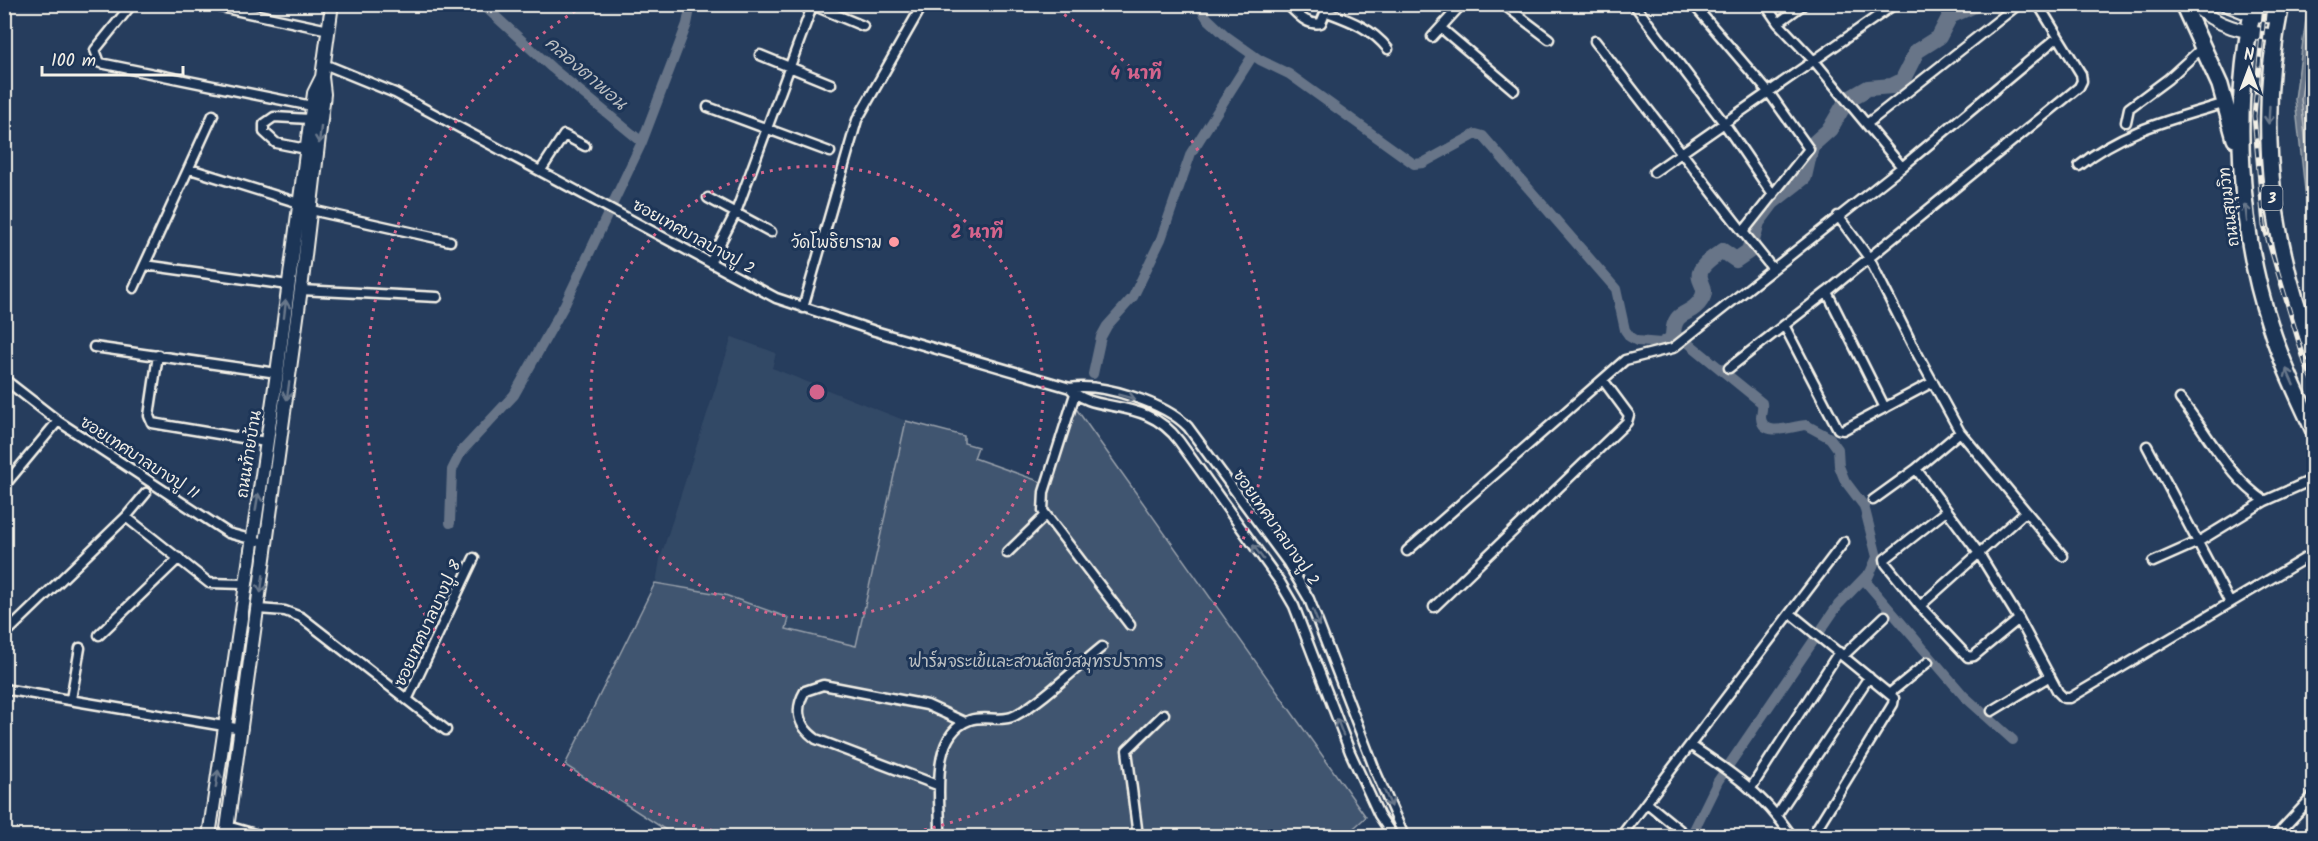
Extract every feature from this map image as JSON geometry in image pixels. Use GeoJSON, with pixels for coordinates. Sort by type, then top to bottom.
{"type":"FeatureCollection","features":[{"type":"Feature","properties":{"kind":"highway"},"geometry":{"type":"LineString","coordinates":[[2183,4],[2226,103],[2241,165]]}},
{"type":"Feature","properties":{"kind":"highway","name":"ถนนสุขุมวิท"},"geometry":{"type":"LineString","coordinates":[[2253,10],[2241,116],[2241,165],[2247,221],[2260,293],[2283,361],[2313,431]]}},
{"type":"Feature","properties":{"kind":"highway","name":"3"},"geometry":{"type":"LineString","coordinates":[[2280,11],[2268,130],[2269,179],[2286,272],[2313,354]]}},
{"type":"Feature","properties":{"kind":"street"},"geometry":{"type":"LineString","coordinates":[[132,4],[95,50],[99,63],[311,112]]}},
{"type":"Feature","properties":{"kind":"street"},"geometry":{"type":"LineString","coordinates":[[206,4],[329,30]]}},
{"type":"Feature","properties":{"kind":"street","name":"ถนนท้ายบ้าน"},"geometry":{"type":"LineString","coordinates":[[226,831],[268,542],[301,290],[332,4]]}},
{"type":"Feature","properties":{"kind":"street"},"geometry":{"type":"LineString","coordinates":[[803,308],[857,120],[923,4]]}},
{"type":"Feature","properties":{"kind":"street"},"geometry":{"type":"LineString","coordinates":[[1287,4],[1310,23],[1321,23],[1328,8],[1367,28],[1388,49]]}},
{"type":"Feature","properties":{"kind":"street"},"geometry":{"type":"LineString","coordinates":[[1432,38],[1462,4]]}},
{"type":"Feature","properties":{"kind":"street"},"geometry":{"type":"LineString","coordinates":[[1503,4],[1549,39]]}},
{"type":"Feature","properties":{"kind":"street"},"geometry":{"type":"LineString","coordinates":[[1693,4],[1770,94],[1809,148],[1743,232]]}},
{"type":"Feature","properties":{"kind":"street"},"geometry":{"type":"LineString","coordinates":[[1765,4],[1779,23],[1868,123],[1902,167]]}},
{"type":"Feature","properties":{"kind":"street"},"geometry":{"type":"LineString","coordinates":[[1779,23],[1804,4]]}},
{"type":"Feature","properties":{"kind":"street"},"geometry":{"type":"LineString","coordinates":[[1654,172],[1770,94],[1895,4]]}},
{"type":"Feature","properties":{"kind":"street"},"geometry":{"type":"LineString","coordinates":[[1868,123],[2019,4]]}},
{"type":"Feature","properties":{"kind":"street"},"geometry":{"type":"LineString","coordinates":[[1729,368],[1827,292],[2079,87],[2082,81],[2080,74],[2038,4]]}},
{"type":"Feature","properties":{"kind":"street"},"geometry":{"type":"LineString","coordinates":[[2193,4],[2206,18],[2225,26],[2250,33],[2276,36]]}},
{"type":"Feature","properties":{"kind":"street"},"geometry":{"type":"LineString","coordinates":[[2224,4],[2253,10],[2280,11]]}},
{"type":"Feature","properties":{"kind":"street"},"geometry":{"type":"LineString","coordinates":[[711,261],[736,212],[812,5],[863,26]]}},
{"type":"Feature","properties":{"kind":"street"},"geometry":{"type":"LineString","coordinates":[[1636,7],[1724,123],[1773,195]]}},
{"type":"Feature","properties":{"kind":"street"},"geometry":{"type":"LineString","coordinates":[[1441,28],[1514,90]]}},
{"type":"Feature","properties":{"kind":"street"},"geometry":{"type":"LineString","coordinates":[[1407,550],[1630,357],[1673,348],[1902,167],[2058,37]]}},
{"type":"Feature","properties":{"kind":"street"},"geometry":{"type":"LineString","coordinates":[[1595,40],[1680,153],[1772,268]]}},
{"type":"Feature","properties":{"kind":"street"},"geometry":{"type":"LineString","coordinates":[[2126,123],[2129,108],[2168,79],[2202,48]]}},
{"type":"Feature","properties":{"kind":"street"},"geometry":{"type":"LineString","coordinates":[[760,55],[831,84]]}},
{"type":"Feature","properties":{"kind":"street","name":"ถนนท้ายบ้าน"},"geometry":{"type":"LineString","coordinates":[[209,837],[244,584],[277,373],[311,112],[314,93],[323,71]]}},
{"type":"Feature","properties":{"kind":"street","name":"ซอยเทศบาลบางปู 2"},"geometry":{"type":"LineString","coordinates":[[323,71],[374,82],[542,170],[776,298],[1142,412],[1162,422],[1179,441],[1280,582],[1304,629],[1362,779],[1379,815],[1393,837]]}},
{"type":"Feature","properties":{"kind":"street"},"geometry":{"type":"LineString","coordinates":[[2079,166],[2111,142],[2149,127],[2226,103]]}},
{"type":"Feature","properties":{"kind":"street"},"geometry":{"type":"LineString","coordinates":[[708,107],[830,152]]}},
{"type":"Feature","properties":{"kind":"street"},"geometry":{"type":"LineString","coordinates":[[306,149],[276,143],[264,132],[264,124],[274,117],[311,112]]}},
{"type":"Feature","properties":{"kind":"street"},"geometry":{"type":"LineString","coordinates":[[134,288],[213,115]]}},
{"type":"Feature","properties":{"kind":"street"},"geometry":{"type":"LineString","coordinates":[[542,170],[564,135],[585,146]]}},
{"type":"Feature","properties":{"kind":"street"},"geometry":{"type":"LineString","coordinates":[[190,169],[299,202]]}},
{"type":"Feature","properties":{"kind":"street"},"geometry":{"type":"LineString","coordinates":[[708,198],[771,232]]}},
{"type":"Feature","properties":{"kind":"street"},"geometry":{"type":"LineString","coordinates":[[311,210],[450,241]]}},
{"type":"Feature","properties":{"kind":"street"},"geometry":{"type":"LineString","coordinates":[[1838,216],[1869,258],[1960,432],[2063,556]]}},
{"type":"Feature","properties":{"kind":"street"},"geometry":{"type":"LineString","coordinates":[[145,265],[288,285]]}},
{"type":"Feature","properties":{"kind":"street"},"geometry":{"type":"LineString","coordinates":[[301,290],[437,297]]}},
{"type":"Feature","properties":{"kind":"street"},"geometry":{"type":"LineString","coordinates":[[1827,292],[1885,408]]}},
{"type":"Feature","properties":{"kind":"street"},"geometry":{"type":"LineString","coordinates":[[1784,325],[1834,427],[1843,430],[1933,382]]}},
{"type":"Feature","properties":{"kind":"street"},"geometry":{"type":"LineString","coordinates":[[94,346],[277,373]]}},
{"type":"Feature","properties":{"kind":"street"},"geometry":{"type":"LineString","coordinates":[[158,355],[149,416],[152,423],[266,442]]}},
{"type":"Feature","properties":{"kind":"street","name":"ซอยเทศบาลบางปู 11"},"geometry":{"type":"LineString","coordinates":[[4,379],[58,421],[228,533],[268,542]]}},
{"type":"Feature","properties":{"kind":"street"},"geometry":{"type":"LineString","coordinates":[[1434,607],[1627,422],[1629,415],[1602,380]]}},
{"type":"Feature","properties":{"kind":"street","name":"ซอยเทศบาลบางปู 2"},"geometry":{"type":"LineString","coordinates":[[1072,391],[1080,386],[1107,391],[1164,408],[1188,427],[1288,563],[1309,599],[1375,770],[1404,837]]}},
{"type":"Feature","properties":{"kind":"street"},"geometry":{"type":"LineString","coordinates":[[1072,391],[1044,492],[1045,516],[1130,626]]}},
{"type":"Feature","properties":{"kind":"street"},"geometry":{"type":"LineString","coordinates":[[2180,399],[2225,462],[2252,493],[2265,501]]}},
{"type":"Feature","properties":{"kind":"street"},"geometry":{"type":"LineString","coordinates":[[4,486],[58,421]]}},
{"type":"Feature","properties":{"kind":"street"},"geometry":{"type":"LineString","coordinates":[[1873,501],[1916,470],[1960,432]]}},
{"type":"Feature","properties":{"kind":"street"},"geometry":{"type":"LineString","coordinates":[[2147,446],[2230,603]]}},
{"type":"Feature","properties":{"kind":"street"},"geometry":{"type":"LineString","coordinates":[[1916,470],[1978,552],[2019,619],[2061,696],[2070,698],[2313,553]]}},
{"type":"Feature","properties":{"kind":"street"},"geometry":{"type":"LineString","coordinates":[[2153,562],[2198,542],[2265,501],[2313,479]]}},
{"type":"Feature","properties":{"kind":"street"},"geometry":{"type":"LineString","coordinates":[[4,635],[126,517],[146,493]]}},
{"type":"Feature","properties":{"kind":"street"},"geometry":{"type":"LineString","coordinates":[[1946,511],[1885,559],[1886,564],[1920,606],[1968,657],[1974,656],[2019,619]]}},
{"type":"Feature","properties":{"kind":"street"},"geometry":{"type":"LineString","coordinates":[[1920,606],[2025,512]]}},
{"type":"Feature","properties":{"kind":"street"},"geometry":{"type":"LineString","coordinates":[[1007,553],[1045,516]]}},
{"type":"Feature","properties":{"kind":"street"},"geometry":{"type":"LineString","coordinates":[[126,517],[209,583],[244,584]]}},
{"type":"Feature","properties":{"kind":"street"},"geometry":{"type":"LineString","coordinates":[[1622,837],[1844,542]]}},
{"type":"Feature","properties":{"kind":"street"},"geometry":{"type":"LineString","coordinates":[[99,635],[179,558]]}},
{"type":"Feature","properties":{"kind":"street","name":"ซอยเทศบาลบางปู 8"},"geometry":{"type":"LineString","coordinates":[[408,700],[474,558]]}},
{"type":"Feature","properties":{"kind":"street","name":"ซอยเทศบาลบางปู 8"},"geometry":{"type":"LineString","coordinates":[[258,609],[285,611],[301,617],[446,730]]}},
{"type":"Feature","properties":{"kind":"street"},"geometry":{"type":"LineString","coordinates":[[1790,614],[1894,698],[1893,704],[1812,837]]}},
{"type":"Feature","properties":{"kind":"street"},"geometry":{"type":"LineString","coordinates":[[1751,788],[1841,654],[1885,616]]}},
{"type":"Feature","properties":{"kind":"street"},"geometry":{"type":"LineString","coordinates":[[940,837],[937,785],[941,763],[949,741],[964,722],[976,718],[1013,717],[1102,647]]}},
{"type":"Feature","properties":{"kind":"street"},"geometry":{"type":"LineString","coordinates":[[71,699],[80,648]]}},
{"type":"Feature","properties":{"kind":"street"},"geometry":{"type":"LineString","coordinates":[[1890,693],[1928,662]]}},
{"type":"Feature","properties":{"kind":"street"},"geometry":{"type":"LineString","coordinates":[[1992,711],[2050,676]]}},
{"type":"Feature","properties":{"kind":"street"},"geometry":{"type":"LineString","coordinates":[[1777,815],[1869,677]]}},
{"type":"Feature","properties":{"kind":"street"},"geometry":{"type":"LineString","coordinates":[[937,785],[816,739],[805,731],[801,724],[798,702],[805,691],[823,685],[927,705],[964,722]]}},
{"type":"Feature","properties":{"kind":"street"},"geometry":{"type":"LineString","coordinates":[[4,688],[224,728],[242,729]]}},
{"type":"Feature","properties":{"kind":"street"},"geometry":{"type":"LineString","coordinates":[[1138,837],[1127,750],[1130,744],[1164,714]]}},
{"type":"Feature","properties":{"kind":"street"},"geometry":{"type":"LineString","coordinates":[[1690,746],[1751,788],[1777,815],[1792,837]]}},
{"type":"Feature","properties":{"kind":"street"},"geometry":{"type":"LineString","coordinates":[[2276,837],[2313,795]]}},
{"type":"Feature","properties":{"kind":"street"},"geometry":{"type":"LineString","coordinates":[[1647,803],[1686,835]]}},
{"type":"Feature","properties":{"kind":"street"},"geometry":{"type":"LineString","coordinates":[[226,831],[262,837]]}},
{"type":"Feature","properties":{"kind":"shaded area"},"geometry":{"type":"Polygon","coordinates":[[[732,337],[776,353],[772,368],[906,421],[856,646],[786,629],[742,601],[725,595],[656,583],[660,559],[732,337]]]}},
{"type":"Feature","properties":{"kind":"green space","name":"ฟาร์มจระเข้และสวนสัตว์สมุทรปราการ"},"geometry":{"type":"Polygon","coordinates":[[[1075,407],[1366,817],[1345,836],[675,836],[565,765],[655,583],[725,595],[789,618],[786,629],[856,646],[906,421],[964,436],[964,443],[978,447],[974,458],[1050,485],[1075,407]]]}},
{"type":"Feature","properties":{"kind":"water"},"geometry":{"type":"Polygon","coordinates":[[[2308,5],[2314,5],[2313,263],[2295,99],[2308,5]]]}},
{"type":"Feature","properties":{"kind":"waterway","name":"คลองตาพอน"},"geometry":{"type":"LineString","coordinates":[[482,4],[552,68],[642,142]]}},
{"type":"Feature","properties":{"kind":"waterway"},"geometry":{"type":"LineString","coordinates":[[450,523],[452,470],[461,452],[514,395],[565,304],[642,142],[687,24],[691,4]]}},
{"type":"Feature","properties":{"kind":"waterway"},"geometry":{"type":"LineString","coordinates":[[1198,4],[1207,18],[1225,35],[1260,60],[1289,74],[1414,164],[1423,163],[1476,134],[1483,136],[1616,289],[1625,330],[1630,337],[1637,341],[1661,343],[1673,335],[1681,337],[1762,403],[1761,418],[1767,428],[1780,429],[1806,425],[1830,438],[1838,449],[1839,466],[1845,481],[1864,506],[1877,557],[1866,582],[1964,696],[2013,740]]}},
{"type":"Feature","properties":{"kind":"waterway"},"geometry":{"type":"LineString","coordinates":[[1673,335],[1674,326],[1679,317],[1697,306],[1704,294],[1700,279],[1702,268],[1723,251],[1736,260],[1749,251],[1757,222],[1772,202],[1804,177],[1811,146],[1830,129],[1847,100],[1868,88],[1892,86],[1902,81],[1917,51],[1939,37],[1950,16],[1977,4]]}},
{"type":"Feature","properties":{"kind":"waterway"},"geometry":{"type":"LineString","coordinates":[[1093,374],[1101,337],[1107,326],[1133,297],[1161,239],[1191,153],[1253,55]]}},
{"type":"Feature","properties":{"kind":"waterway"},"geometry":{"type":"LineString","coordinates":[[1691,836],[1718,781],[1838,605],[1867,575]]}},
{"type":"Feature","properties":{"kind":"railway"},"geometry":{"type":"LineString","coordinates":[[2265,4],[2254,116],[2264,226],[2306,366],[2314,382]]}},
{"type":"Feature","properties":{"kind":"place","name":"วัดโพธิยาราม"},"geometry":{"type":"Point","coordinates":[894,242]}}]}
